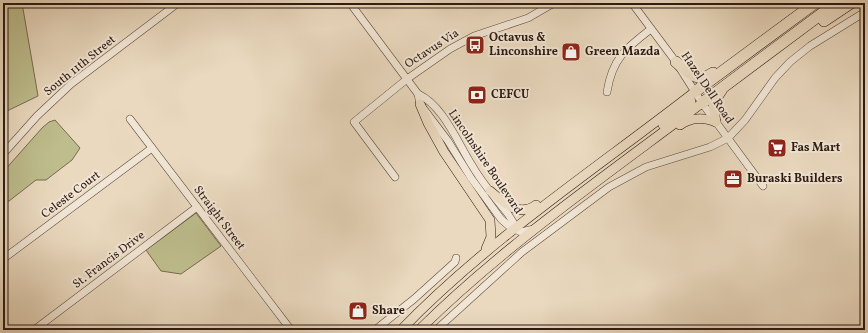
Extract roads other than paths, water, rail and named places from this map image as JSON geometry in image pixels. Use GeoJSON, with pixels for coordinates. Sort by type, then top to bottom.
{"type":"FeatureCollection","features":[{"type":"Feature","properties":{"kind":"highway"},"geometry":{"type":"LineString","coordinates":[[702,103],[836,3]]}},
{"type":"Feature","properties":{"kind":"highway"},"geometry":{"type":"LineString","coordinates":[[770,52],[797,39],[850,3]]}},
{"type":"Feature","properties":{"kind":"highway"},"geometry":{"type":"LineString","coordinates":[[696,92],[813,4]]}},
{"type":"Feature","properties":{"kind":"highway"},"geometry":{"type":"LineString","coordinates":[[676,62],[688,73],[701,78],[711,75],[746,49],[757,46]]}},
{"type":"Feature","properties":{"kind":"highway"},"geometry":{"type":"LineString","coordinates":[[702,103],[705,94],[751,56],[757,46]]}},
{"type":"Feature","properties":{"kind":"main road"},"geometry":{"type":"LineString","coordinates":[[635,152],[655,144],[690,119],[699,118],[716,122],[713,104],[726,86]]}},
{"type":"Feature","properties":{"kind":"main road"},"geometry":{"type":"LineString","coordinates":[[400,330],[480,256],[513,229],[696,92]]}},
{"type":"Feature","properties":{"kind":"main road"},"geometry":{"type":"LineString","coordinates":[[635,152],[649,136],[687,106],[696,92]]}},
{"type":"Feature","properties":{"kind":"main road"},"geometry":{"type":"LineString","coordinates":[[419,330],[482,272],[534,229],[702,103]]}},
{"type":"Feature","properties":{"kind":"main road"},"geometry":{"type":"LineString","coordinates":[[420,104],[428,123],[456,172],[490,220],[492,232],[490,242],[480,256]]}},
{"type":"Feature","properties":{"kind":"main road"},"geometry":{"type":"LineString","coordinates":[[490,191],[514,209],[525,210],[531,208],[601,157],[620,148]]}},
{"type":"Feature","properties":{"kind":"main road"},"geometry":{"type":"LineString","coordinates":[[414,330],[423,318],[439,303],[504,246],[510,238],[513,229]]}},
{"type":"Feature","properties":{"kind":"street","name":"South 11th Street"},"geometry":{"type":"LineString","coordinates":[[3,154],[37,116],[71,84],[178,3]]}},
{"type":"Feature","properties":{"kind":"street","name":"Lincolnshire Boulevard"},"geometry":{"type":"LineString","coordinates":[[350,3],[418,94],[420,104],[448,141],[471,178],[501,219],[513,229],[521,232],[534,229]]}},
{"type":"Feature","properties":{"kind":"street","name":"Octavus Via"},"geometry":{"type":"LineString","coordinates":[[395,177],[354,122],[407,79],[465,40],[528,18],[554,3]]}},
{"type":"Feature","properties":{"kind":"street","name":"Hazel Dell Road"},"geometry":{"type":"LineString","coordinates":[[632,3],[676,62],[702,103],[763,186]]}},
{"type":"Feature","properties":{"kind":"street"},"geometry":{"type":"LineString","coordinates":[[436,330],[469,298],[522,253],[609,187],[646,168],[710,147],[728,138],[745,120],[775,78],[790,62],[815,43],[865,12]]}},
{"type":"Feature","properties":{"kind":"street"},"geometry":{"type":"LineString","coordinates":[[607,92],[610,76],[619,57],[630,45],[651,28]]}},
{"type":"Feature","properties":{"kind":"street","name":"Lincolnshire Boulevard"},"geometry":{"type":"LineString","coordinates":[[418,94],[429,100],[440,114],[473,168],[508,214],[513,222],[513,229]]}},
{"type":"Feature","properties":{"kind":"street","name":"Straight Street"},"geometry":{"type":"LineString","coordinates":[[130,119],[291,330]]}},
{"type":"Feature","properties":{"kind":"street","name":"Celeste Court"},"geometry":{"type":"LineString","coordinates":[[3,259],[152,148]]}},
{"type":"Feature","properties":{"kind":"street","name":"St. Francis Drive"},"geometry":{"type":"LineString","coordinates":[[34,330],[197,207]]}},
{"type":"Feature","properties":{"kind":"street"},"geometry":{"type":"LineString","coordinates":[[375,330],[425,289],[455,262],[456,258]]}},
{"type":"Feature","properties":{"kind":"place","name":"Octavus & Linconshire"},"geometry":{"type":"Point","coordinates":[475,45]}},
{"type":"Feature","properties":{"kind":"place","name":"Green Mazda"},"geometry":{"type":"Point","coordinates":[571,52]}},
{"type":"Feature","properties":{"kind":"place","name":"CEFCU"},"geometry":{"type":"Point","coordinates":[477,95]}},
{"type":"Feature","properties":{"kind":"place","name":"Fas Mart"},"geometry":{"type":"Point","coordinates":[777,148]}},
{"type":"Feature","properties":{"kind":"place","name":"Buraski Builders"},"geometry":{"type":"Point","coordinates":[733,179]}},
{"type":"Feature","properties":{"kind":"place","name":"Share"},"geometry":{"type":"Point","coordinates":[358,311]}}]}
